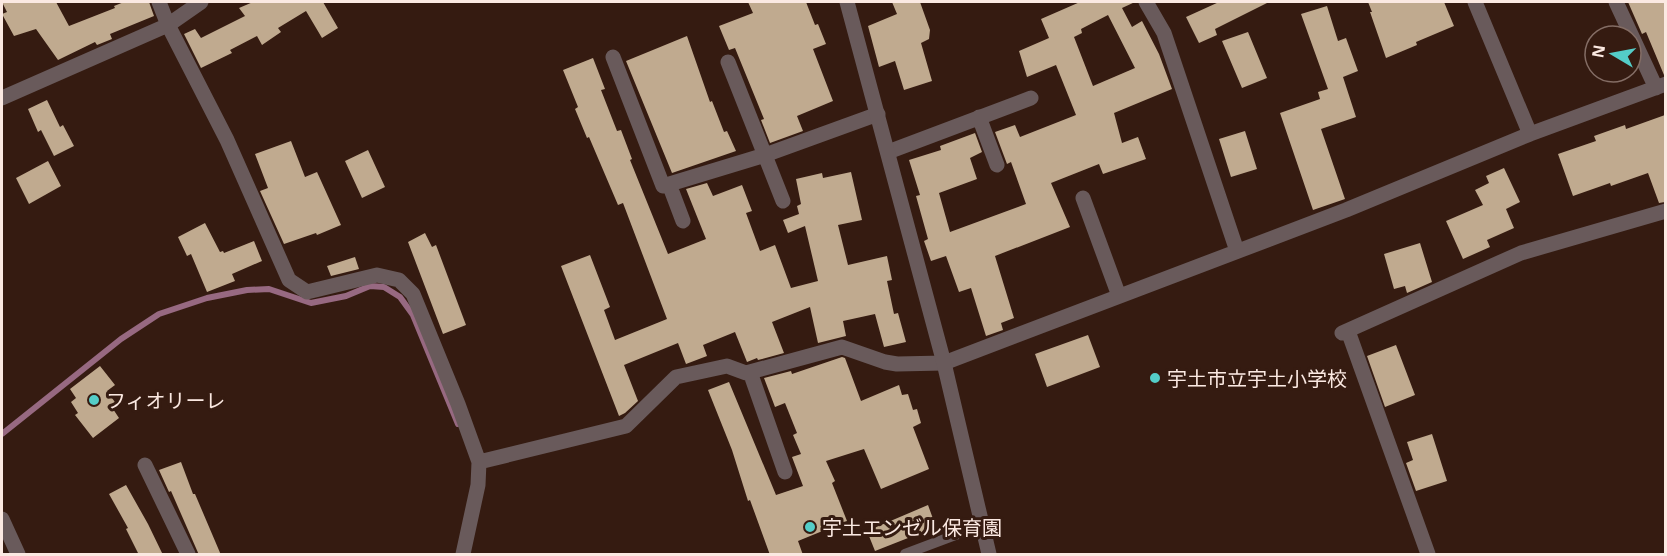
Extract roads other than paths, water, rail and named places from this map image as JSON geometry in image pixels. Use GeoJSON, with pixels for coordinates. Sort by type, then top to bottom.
{"type":"FeatureCollection","features":[{"type":"Feature","properties":{"kind":"street"},"geometry":{"type":"LineString","coordinates":[[159,2],[168,25],[227,140],[289,280],[307,292],[377,275],[399,280],[413,294],[479,462],[478,485],[463,555]]}},
{"type":"Feature","properties":{"kind":"street"},"geometry":{"type":"LineString","coordinates":[[2,98],[168,25],[201,2]]}},
{"type":"Feature","properties":{"kind":"street"},"geometry":{"type":"LineString","coordinates":[[847,2],[944,363],[989,555]]}},
{"type":"Feature","properties":{"kind":"street"},"geometry":{"type":"LineString","coordinates":[[1146,2],[1164,33],[1237,251]]}},
{"type":"Feature","properties":{"kind":"street"},"geometry":{"type":"LineString","coordinates":[[1475,2],[1530,134]]}},
{"type":"Feature","properties":{"kind":"street"},"geometry":{"type":"LineString","coordinates":[[479,462],[626,426],[676,377],[727,366],[746,373],[842,347],[897,364],[944,363],[1346,210],[1530,134],[1661,86],[1616,2]]}},
{"type":"Feature","properties":{"kind":"street"},"geometry":{"type":"LineString","coordinates":[[613,57],[663,186],[765,155],[878,114]]}},
{"type":"Feature","properties":{"kind":"street"},"geometry":{"type":"LineString","coordinates":[[728,62],[783,201]]}},
{"type":"Feature","properties":{"kind":"street"},"geometry":{"type":"LineString","coordinates":[[888,152],[1031,98]]}},
{"type":"Feature","properties":{"kind":"street"},"geometry":{"type":"LineString","coordinates":[[979,117],[997,165]]}},
{"type":"Feature","properties":{"kind":"street"},"geometry":{"type":"LineString","coordinates":[[669,184],[683,221]]}},
{"type":"Feature","properties":{"kind":"street"},"geometry":{"type":"LineString","coordinates":[[1083,198],[1119,296]]}},
{"type":"Feature","properties":{"kind":"street"},"geometry":{"type":"LineString","coordinates":[[1428,555],[1345,332],[1521,253],[1665,211]]}},
{"type":"Feature","properties":{"kind":"street"},"geometry":{"type":"LineString","coordinates":[[750,372],[785,472]]}},
{"type":"Feature","properties":{"kind":"street"},"geometry":{"type":"LineString","coordinates":[[145,465],[188,555]]}},
{"type":"Feature","properties":{"kind":"street"},"geometry":{"type":"LineString","coordinates":[[2,519],[18,555]]}},
{"type":"Feature","properties":{"kind":"lane"},"geometry":{"type":"LineString","coordinates":[[905,555],[982,525]]}},
{"type":"Feature","properties":{"kind":"waterway"},"geometry":{"type":"LineString","coordinates":[[2,434],[121,339],[159,314],[207,298],[247,290],[269,289],[311,303],[346,296],[370,286],[384,287],[400,297],[413,315],[458,424]]}},
{"type":"Feature","properties":{"kind":"place","name":"宇土市立宇土小学校"},"geometry":{"type":"Point","coordinates":[1155,378]}},
{"type":"Feature","properties":{"kind":"place","name":"フィオリーレ"},"geometry":{"type":"Point","coordinates":[94,400]}},
{"type":"Feature","properties":{"kind":"place","name":"宇土エンゼル保育園"},"geometry":{"type":"Point","coordinates":[810,527]}}]}
